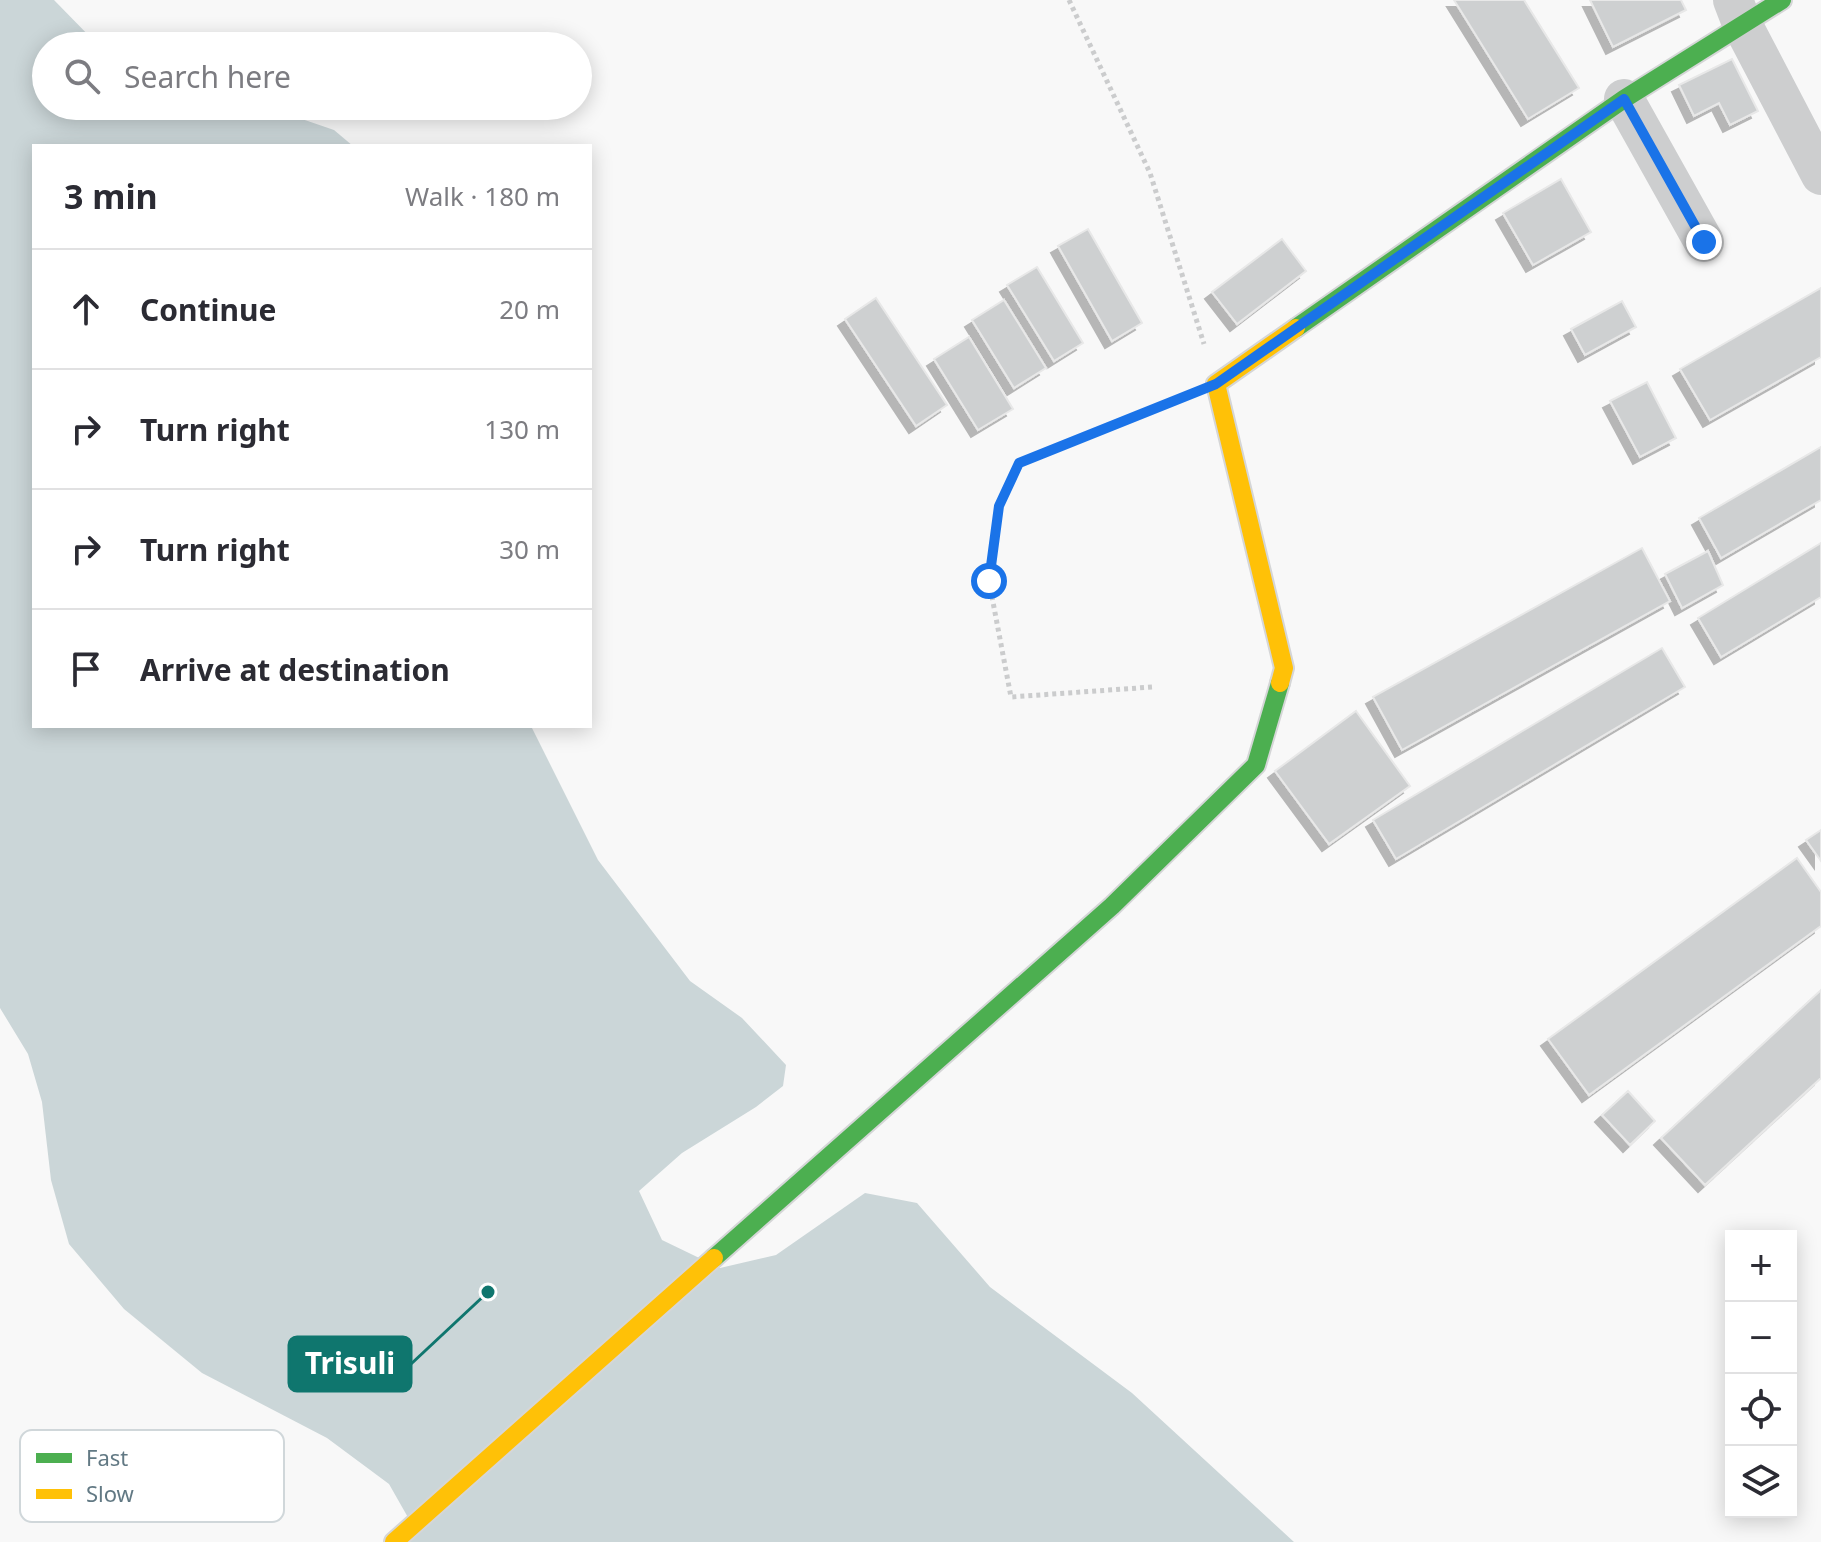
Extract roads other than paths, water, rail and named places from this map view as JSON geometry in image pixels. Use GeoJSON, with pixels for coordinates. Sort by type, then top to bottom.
{"type":"FeatureCollection","features":[{"type":"Feature","properties":{"kind":"street"},"geometry":{"type":"LineString","coordinates":[[394,1542],[1112,906],[1256,765],[1284,668],[1216,384],[1624,99],[1738,13],[1782,0]]}},
{"type":"Feature","properties":{"kind":"street"},"geometry":{"type":"LineString","coordinates":[[1738,13],[1821,175]]}},
{"type":"Feature","properties":{"kind":"street"},"geometry":{"type":"LineString","coordinates":[[1624,99],[1704,242]]}},
{"type":"Feature","properties":{"kind":"place","name":"Trisuli"},"geometry":{"type":"Point","coordinates":[488,1292]}}]}
